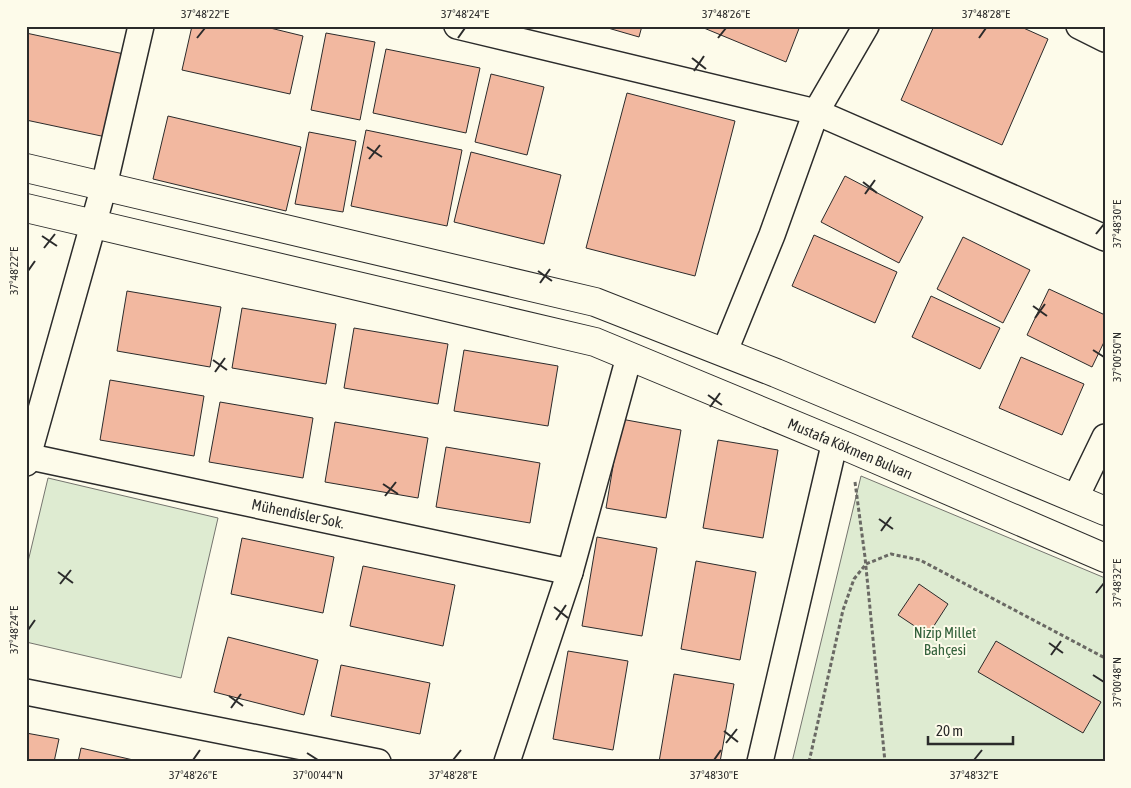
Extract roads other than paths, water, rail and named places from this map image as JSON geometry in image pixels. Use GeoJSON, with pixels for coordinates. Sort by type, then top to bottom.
{"type":"FeatureCollection","features":[{"type":"Feature","properties":{"kind":"main road"},"geometry":{"type":"LineString","coordinates":[[26,168],[595,302],[794,381],[1105,511]]}},
{"type":"Feature","properties":{"kind":"main road","name":"Mustafa Kökmen Bulvarı"},"geometry":{"type":"LineString","coordinates":[[26,208],[595,342],[1105,558]]}},
{"type":"Feature","properties":{"kind":"street"},"geometry":{"type":"LineString","coordinates":[[27,459],[104,186],[141,26]]}},
{"type":"Feature","properties":{"kind":"street"},"geometry":{"type":"LineString","coordinates":[[456,26],[816,112],[1105,238]]}},
{"type":"Feature","properties":{"kind":"street"},"geometry":{"type":"LineString","coordinates":[[724,353],[772,235],[816,112],[866,26]]}},
{"type":"Feature","properties":{"kind":"street"},"geometry":{"type":"LineString","coordinates":[[1079,26],[1105,39]]}},
{"type":"Feature","properties":{"kind":"street"},"geometry":{"type":"LineString","coordinates":[[507,762],[570,572],[629,357]]}},
{"type":"Feature","properties":{"kind":"street"},"geometry":{"type":"LineString","coordinates":[[1075,499],[1105,437]]}},
{"type":"Feature","properties":{"kind":"street"},"geometry":{"type":"LineString","coordinates":[[760,762],[842,445]]}},
{"type":"Feature","properties":{"kind":"street","name":"Mühendisler Sok."},"geometry":{"type":"LineString","coordinates":[[27,459],[570,572]]}},
{"type":"Feature","properties":{"kind":"street"},"geometry":{"type":"LineString","coordinates":[[26,692],[378,762]]}},
{"type":"Feature","properties":{"kind":"park label","name":"Nizip Millet Bahçesi"},"geometry":{"type":"Point","coordinates":[945,642]}}]}
